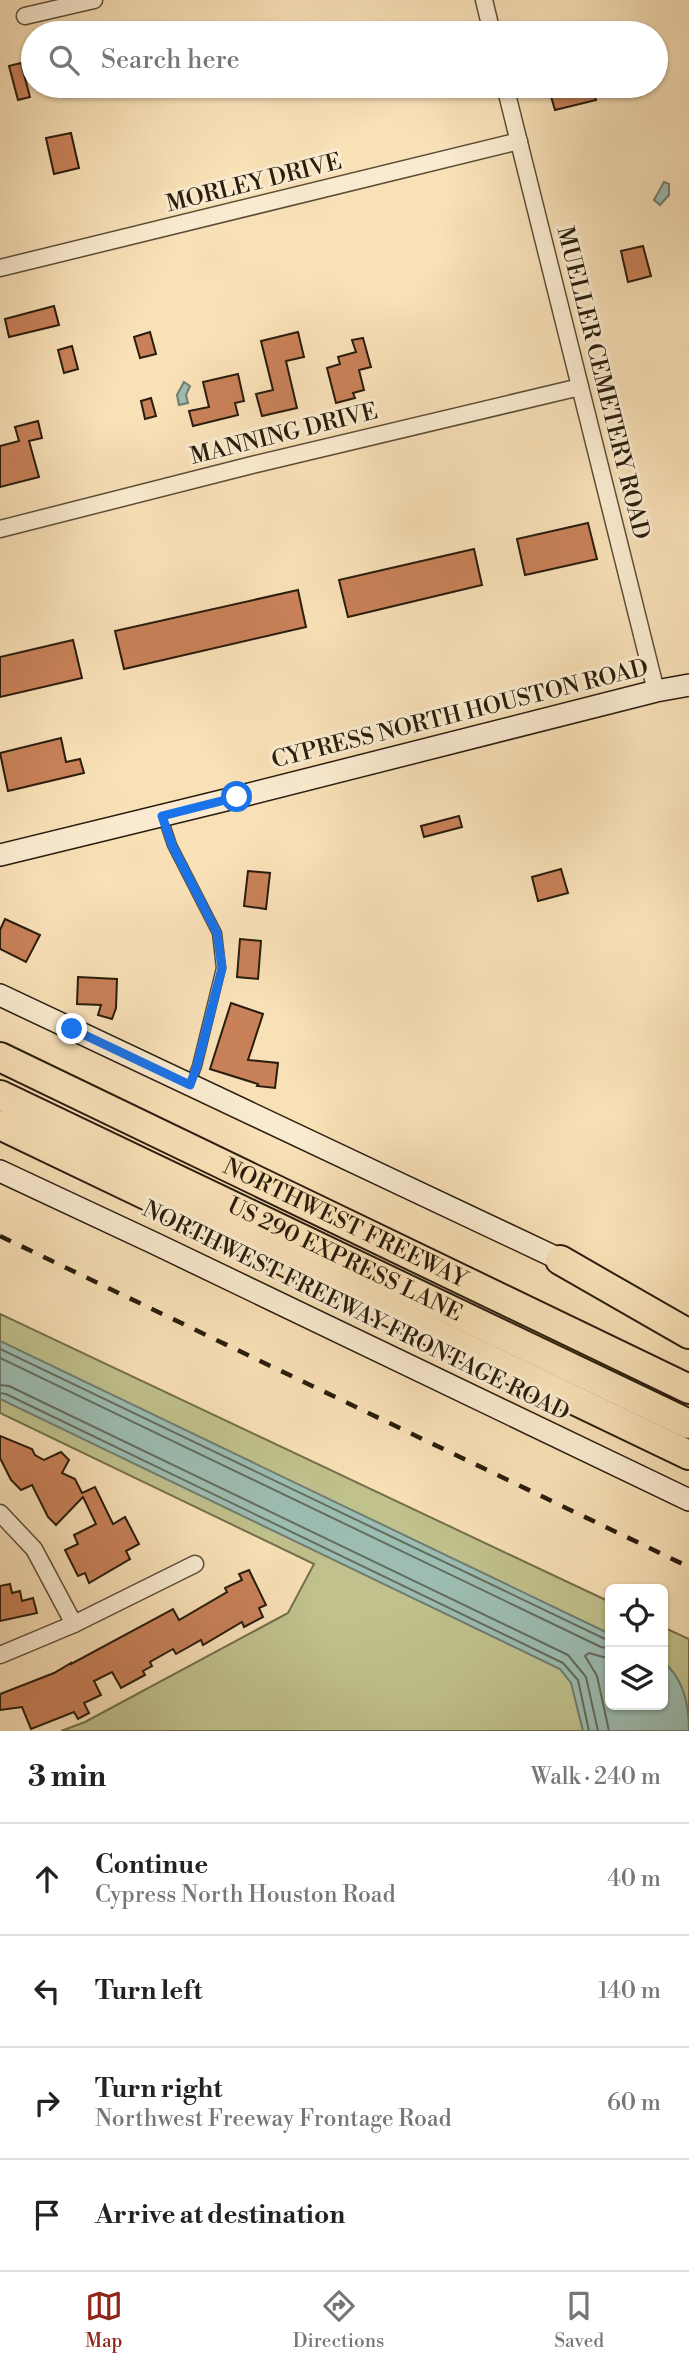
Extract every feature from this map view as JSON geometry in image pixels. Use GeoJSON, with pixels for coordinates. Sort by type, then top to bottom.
{"type":"FeatureCollection","features":[{"type":"Feature","properties":{"kind":"highway","name":"NORTHWEST FREEWAY"},"geometry":{"type":"LineString","coordinates":[[0,1057],[689,1389]]}},
{"type":"Feature","properties":{"kind":"highway","name":"US 290 EXPRESS LANE"},"geometry":{"type":"LineString","coordinates":[[0,1095],[689,1424]]}},
{"type":"Feature","properties":{"kind":"highway"},"geometry":{"type":"LineString","coordinates":[[0,1125],[689,1455]]}},
{"type":"Feature","properties":{"kind":"highway"},"geometry":{"type":"LineString","coordinates":[[560,1260],[689,1334]]}},
{"type":"Feature","properties":{"kind":"main road","name":"CYPRESS NORTH HOUSTON ROAD"},"geometry":{"type":"LineString","coordinates":[[0,855],[689,685]]}},
{"type":"Feature","properties":{"kind":"main road"},"geometry":{"type":"LineString","coordinates":[[0,995],[689,1322]]}},
{"type":"Feature","properties":{"kind":"main road","name":"NORTHWEST FREEWAY FRONTAGE ROAD"},"geometry":{"type":"LineString","coordinates":[[0,1171],[689,1500]]}},
{"type":"Feature","properties":{"kind":"street"},"geometry":{"type":"LineString","coordinates":[[24,16],[94,0]]}},
{"type":"Feature","properties":{"kind":"street"},"geometry":{"type":"LineString","coordinates":[[484,0],[489,21]]}},
{"type":"Feature","properties":{"kind":"street","name":"MUELLER CEMETERY ROAD"},"geometry":{"type":"LineString","coordinates":[[508,98],[656,691]]}},
{"type":"Feature","properties":{"kind":"street","name":"MORLEY DRIVE"},"geometry":{"type":"LineString","coordinates":[[0,268],[519,141]]}},
{"type":"Feature","properties":{"kind":"street","name":"MANNING DRIVE"},"geometry":{"type":"LineString","coordinates":[[0,529],[252,465],[579,387]]}},
{"type":"Feature","properties":{"kind":"street"},"geometry":{"type":"LineString","coordinates":[[0,1513],[34,1549],[74,1624]]}},
{"type":"Feature","properties":{"kind":"street"},"geometry":{"type":"LineString","coordinates":[[0,1656],[74,1624],[195,1564]]}},
{"type":"Feature","properties":{"kind":"lane"},"geometry":{"type":"LineString","coordinates":[[162,816],[172,845],[217,933],[222,968],[190,1085]]}},
{"type":"Feature","properties":{"kind":"green space"},"geometry":{"type":"Polygon","coordinates":[[[0,1314],[605,1600],[605,1710],[668,1710],[668,1629],[689,1639],[689,1731],[61,1731],[85,1722],[288,1613],[314,1564],[0,1413],[0,1314]]]}},
{"type":"Feature","properties":{"kind":"water"},"geometry":{"type":"Polygon","coordinates":[[[664,182],[669,184],[669,195],[660,205],[654,200],[664,182]]]}},
{"type":"Feature","properties":{"kind":"water"},"geometry":{"type":"Polygon","coordinates":[[[184,382],[190,386],[186,395],[188,403],[179,405],[177,395],[184,382]]]}},
{"type":"Feature","properties":{"kind":"water"},"geometry":{"type":"Polygon","coordinates":[[[0,1341],[605,1632],[605,1710],[668,1710],[668,1667],[684,1693],[689,1731],[583,1731],[571,1683],[560,1669],[0,1399],[0,1341]]]}},
{"type":"Feature","properties":{"kind":"building"},"geometry":{"type":"Polygon","coordinates":[[[21,63],[21,98],[26,98],[18,100],[9,66],[21,63]]]}},
{"type":"Feature","properties":{"kind":"building"},"geometry":{"type":"Polygon","coordinates":[[[551,98],[596,100],[555,110],[551,98]]]}},
{"type":"Feature","properties":{"kind":"building"},"geometry":{"type":"Polygon","coordinates":[[[71,133],[79,168],[54,174],[46,138],[71,133]]]}},
{"type":"Feature","properties":{"kind":"building"},"geometry":{"type":"Polygon","coordinates":[[[643,246],[651,276],[628,282],[621,251],[643,246]]]}},
{"type":"Feature","properties":{"kind":"building"},"geometry":{"type":"Polygon","coordinates":[[[54,306],[59,325],[9,337],[5,319],[54,306]]]}},
{"type":"Feature","properties":{"kind":"building"},"geometry":{"type":"Polygon","coordinates":[[[150,332],[156,354],[140,358],[134,337],[150,332]]]}},
{"type":"Feature","properties":{"kind":"building"},"geometry":{"type":"Polygon","coordinates":[[[298,332],[304,357],[286,361],[297,408],[262,416],[256,394],[273,390],[261,341],[298,332]]]}},
{"type":"Feature","properties":{"kind":"building"},"geometry":{"type":"Polygon","coordinates":[[[363,338],[371,367],[359,370],[364,390],[353,393],[355,398],[336,403],[327,368],[340,364],[338,357],[356,352],[352,340],[363,338]]]}},
{"type":"Feature","properties":{"kind":"building"},"geometry":{"type":"Polygon","coordinates":[[[72,346],[78,369],[64,373],[58,350],[72,346]]]}},
{"type":"Feature","properties":{"kind":"building"},"geometry":{"type":"Polygon","coordinates":[[[238,374],[244,401],[235,403],[238,415],[193,426],[189,411],[209,407],[203,382],[238,374]]]}},
{"type":"Feature","properties":{"kind":"building"},"geometry":{"type":"Polygon","coordinates":[[[151,398],[156,416],[145,419],[141,401],[151,398]]]}},
{"type":"Feature","properties":{"kind":"building"},"geometry":{"type":"Polygon","coordinates":[[[38,421],[42,438],[29,441],[39,477],[0,487],[0,446],[19,441],[15,427],[38,421]]]}},
{"type":"Feature","properties":{"kind":"building"},"geometry":{"type":"Polygon","coordinates":[[[588,523],[597,559],[525,575],[517,539],[588,523]]]}},
{"type":"Feature","properties":{"kind":"building"},"geometry":{"type":"Polygon","coordinates":[[[474,549],[482,585],[348,617],[339,580],[474,549]]]}},
{"type":"Feature","properties":{"kind":"building"},"geometry":{"type":"Polygon","coordinates":[[[298,590],[306,627],[124,669],[115,631],[298,590]]]}},
{"type":"Feature","properties":{"kind":"building"},"geometry":{"type":"Polygon","coordinates":[[[73,640],[82,678],[0,697],[0,657],[73,640]]]}},
{"type":"Feature","properties":{"kind":"building"},"geometry":{"type":"Polygon","coordinates":[[[61,738],[66,762],[80,759],[84,773],[8,791],[0,753],[61,738]]]}},
{"type":"Feature","properties":{"kind":"building"},"geometry":{"type":"Polygon","coordinates":[[[459,816],[462,827],[424,837],[421,826],[459,816]]]}},
{"type":"Feature","properties":{"kind":"building"},"geometry":{"type":"Polygon","coordinates":[[[561,869],[568,893],[538,901],[532,877],[561,869]]]}},
{"type":"Feature","properties":{"kind":"building"},"geometry":{"type":"Polygon","coordinates":[[[248,871],[270,873],[266,909],[244,906],[248,871]]]}},
{"type":"Feature","properties":{"kind":"building"},"geometry":{"type":"Polygon","coordinates":[[[5,919],[40,935],[26,962],[0,949],[0,930],[5,919]]]}},
{"type":"Feature","properties":{"kind":"building"},"geometry":{"type":"Polygon","coordinates":[[[240,939],[261,941],[258,979],[237,977],[240,939]]]}},
{"type":"Feature","properties":{"kind":"building"},"geometry":{"type":"Polygon","coordinates":[[[78,977],[117,979],[116,1008],[112,1019],[98,1015],[101,1005],[77,1004],[78,977]]]}},
{"type":"Feature","properties":{"kind":"building"},"geometry":{"type":"Polygon","coordinates":[[[231,1003],[263,1014],[248,1060],[278,1063],[275,1088],[257,1086],[258,1084],[210,1069],[231,1003]]]}},
{"type":"Feature","properties":{"kind":"building"},"geometry":{"type":"Polygon","coordinates":[[[0,1436],[32,1449],[35,1455],[44,1460],[61,1452],[69,1460],[62,1473],[75,1479],[82,1493],[95,1487],[113,1524],[125,1517],[139,1544],[126,1551],[130,1559],[89,1583],[85,1573],[78,1576],[65,1550],[78,1544],[74,1535],[96,1524],[83,1497],[56,1525],[48,1517],[32,1485],[21,1490],[11,1480],[0,1458],[0,1436]]]}},
{"type":"Feature","properties":{"kind":"building"},"geometry":{"type":"Polygon","coordinates":[[[249,1570],[266,1605],[259,1608],[263,1617],[244,1627],[242,1622],[203,1645],[201,1640],[176,1654],[173,1649],[150,1662],[152,1666],[143,1671],[145,1675],[121,1688],[112,1672],[94,1681],[101,1695],[84,1703],[89,1713],[78,1719],[74,1712],[31,1729],[22,1707],[0,1710],[0,1694],[54,1673],[173,1609],[179,1620],[227,1592],[225,1588],[242,1580],[239,1574],[249,1570]]]}},
{"type":"Feature","properties":{"kind":"building"},"geometry":{"type":"Polygon","coordinates":[[[10,1584],[12,1593],[20,1591],[22,1601],[33,1598],[37,1613],[0,1621],[0,1586],[10,1584]]]}},
{"type":"Feature","properties":{"kind":"railway"},"geometry":{"type":"LineString","coordinates":[[0,1236],[689,1567]]}},
{"type":"Feature","properties":{"kind":"route"},"geometry":{"type":"LineString","coordinates":[[72,1029],[190,1085],[222,968],[217,933],[172,845],[162,816],[237,797]]}}]}
